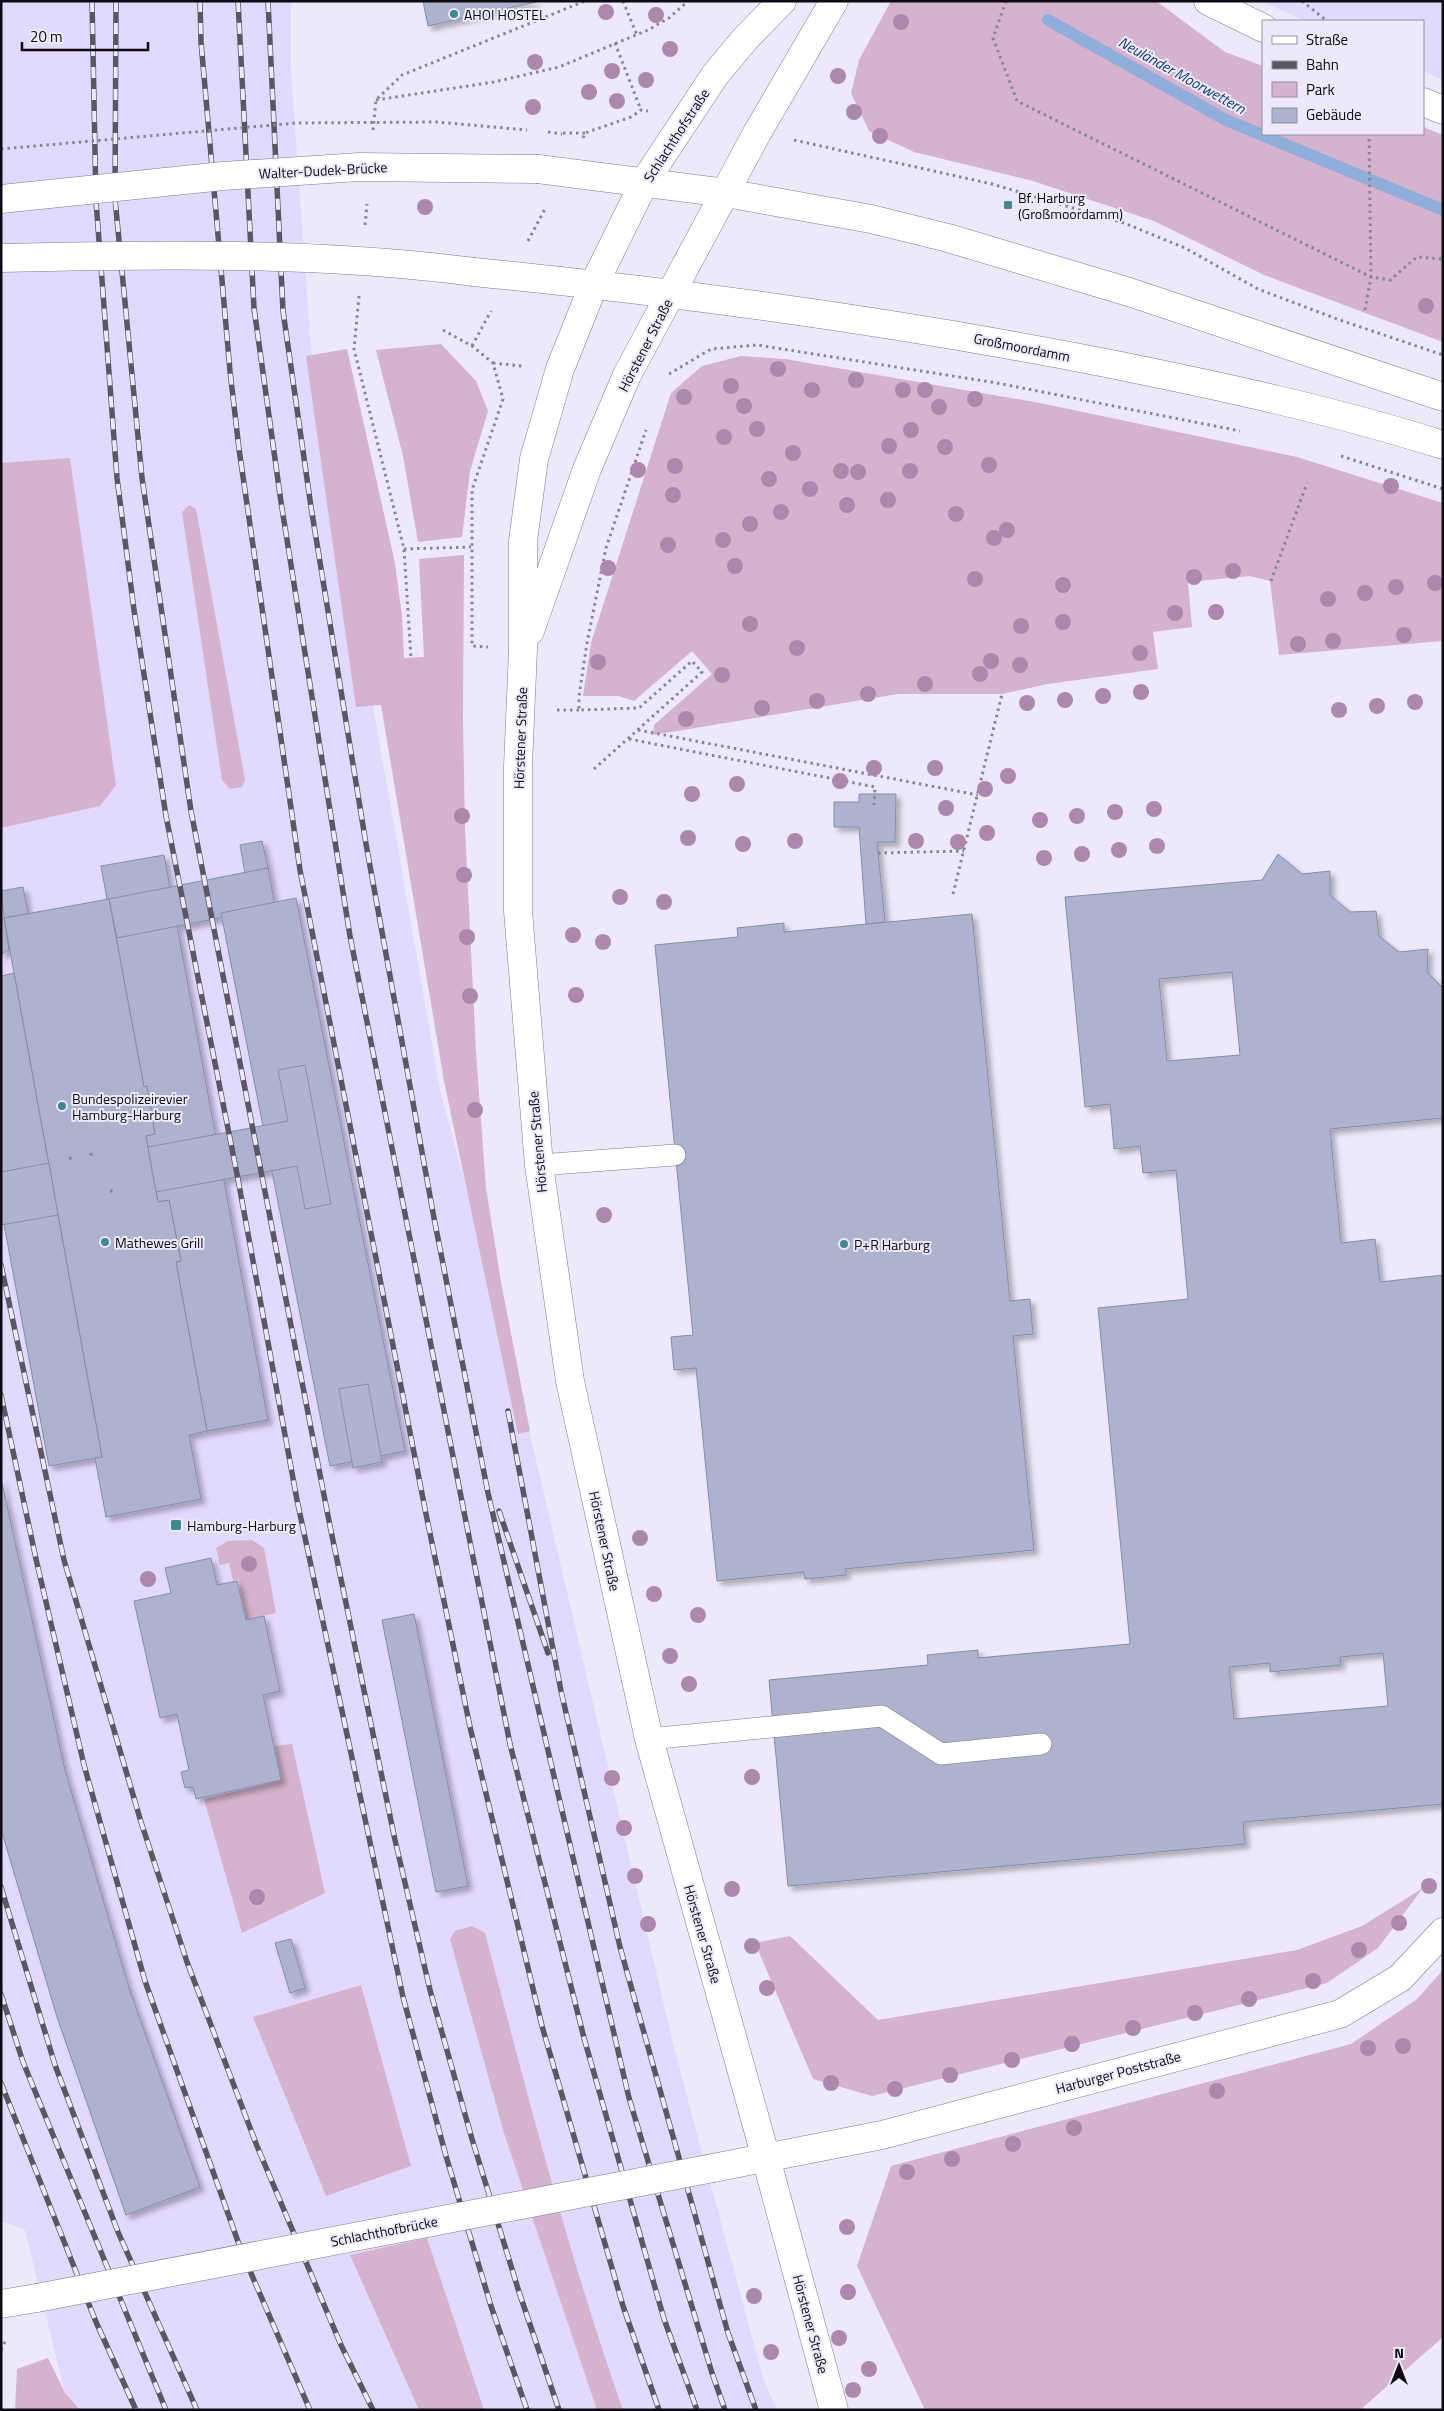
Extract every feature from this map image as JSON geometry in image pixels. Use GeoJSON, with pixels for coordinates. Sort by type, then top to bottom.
{"type":"FeatureCollection","features":[{"type":"Feature","properties":{"kind":"street","name":"Schlachthofstraße"},"geometry":{"type":"LineString","coordinates":[[594,284],[645,182],[686,118],[721,68],[745,39],[782,1]]}},
{"type":"Feature","properties":{"kind":"street"},"geometry":{"type":"LineString","coordinates":[[672,293],[757,133],[834,1]]}},
{"type":"Feature","properties":{"kind":"street"},"geometry":{"type":"LineString","coordinates":[[1208,1],[1262,28]]}},
{"type":"Feature","properties":{"kind":"street"},"geometry":{"type":"LineString","coordinates":[[1424,102],[1443,110]]}},
{"type":"Feature","properties":{"kind":"street","name":"Walter-Dudek-Brücke"},"geometry":{"type":"LineString","coordinates":[[1,199],[223,176],[359,167],[538,170],[645,182]]}},
{"type":"Feature","properties":{"kind":"street"},"geometry":{"type":"LineString","coordinates":[[645,182],[871,219],[948,238],[1129,292],[1443,397]]}},
{"type":"Feature","properties":{"kind":"street"},"geometry":{"type":"LineString","coordinates":[[1,258],[137,255],[239,256],[329,260],[594,284]]}},
{"type":"Feature","properties":{"kind":"street","name":"Großmoordamm"},"geometry":{"type":"LineString","coordinates":[[594,284],[672,293],[978,338],[1314,407],[1443,445]]}},
{"type":"Feature","properties":{"kind":"street","name":"Hörstener Straße"},"geometry":{"type":"LineString","coordinates":[[594,284],[560,369],[534,459],[523,541],[523,649],[518,767],[518,911],[539,1165],[570,1381],[649,1739],[834,2410]]}},
{"type":"Feature","properties":{"kind":"street","name":"Hörstener Straße"},"geometry":{"type":"LineString","coordinates":[[523,649],[587,468],[627,375],[672,293]]}},
{"type":"Feature","properties":{"kind":"street","name":"Harburger Poststraße"},"geometry":{"type":"LineString","coordinates":[[766,2158],[882,2135],[1340,2014],[1400,1978],[1443,1932]]}},
{"type":"Feature","properties":{"kind":"street","name":"Schlachthofbrücke"},"geometry":{"type":"LineString","coordinates":[[1,2304],[766,2158]]}},
{"type":"Feature","properties":{"kind":"lane"},"geometry":{"type":"LineString","coordinates":[[539,1165],[675,1156]]}},
{"type":"Feature","properties":{"kind":"lane"},"geometry":{"type":"LineString","coordinates":[[649,1739],[774,1725],[882,1716],[941,1754],[1041,1744]]}},
{"type":"Feature","properties":{"kind":"path"},"geometry":{"type":"LineString","coordinates":[[372,140],[376,100],[402,75],[585,1]]}},
{"type":"Feature","properties":{"kind":"path"},"geometry":{"type":"LineString","coordinates":[[623,1],[637,35]]}},
{"type":"Feature","properties":{"kind":"path"},"geometry":{"type":"LineString","coordinates":[[376,100],[525,76],[559,67],[637,35],[669,18],[688,1]]}},
{"type":"Feature","properties":{"kind":"path"},"geometry":{"type":"LineString","coordinates":[[1006,1],[993,38],[1017,101],[1371,277],[1390,280],[1417,257],[1443,260]]}},
{"type":"Feature","properties":{"kind":"path"},"geometry":{"type":"LineString","coordinates":[[1302,1],[1326,20]]}},
{"type":"Feature","properties":{"kind":"path"},"geometry":{"type":"LineString","coordinates":[[615,43],[641,110]]}},
{"type":"Feature","properties":{"kind":"path"},"geometry":{"type":"LineString","coordinates":[[543,132],[562,134],[585,133],[631,117],[641,110],[686,118]]}},
{"type":"Feature","properties":{"kind":"path"},"geometry":{"type":"LineString","coordinates":[[1,149],[296,123],[437,122],[533,131]]}},
{"type":"Feature","properties":{"kind":"path"},"geometry":{"type":"LineString","coordinates":[[472,346],[585,133]]}},
{"type":"Feature","properties":{"kind":"path"},"geometry":{"type":"LineString","coordinates":[[757,133],[992,184],[1124,223],[1185,248],[1258,289],[1337,319],[1443,355]]}},
{"type":"Feature","properties":{"kind":"path"},"geometry":{"type":"LineString","coordinates":[[1365,310],[1371,277],[1369,135]]}},
{"type":"Feature","properties":{"kind":"path"},"geometry":{"type":"LineString","coordinates":[[364,229],[367,199]]}},
{"type":"Feature","properties":{"kind":"path"},"geometry":{"type":"LineString","coordinates":[[359,289],[354,349],[404,549],[412,658]]}},
{"type":"Feature","properties":{"kind":"path"},"geometry":{"type":"LineString","coordinates":[[443,330],[472,346],[493,364],[503,399],[472,490],[472,646],[523,649]]}},
{"type":"Feature","properties":{"kind":"path"},"geometry":{"type":"LineString","coordinates":[[663,378],[711,349],[757,345],[997,383],[1248,433]]}},
{"type":"Feature","properties":{"kind":"path"},"geometry":{"type":"LineString","coordinates":[[594,769],[702,672],[692,661],[639,708],[579,710],[587,643],[606,548],[647,426]]}},
{"type":"Feature","properties":{"kind":"path"},"geometry":{"type":"LineString","coordinates":[[1339,455],[1443,489]]}},
{"type":"Feature","properties":{"kind":"path"},"geometry":{"type":"LineString","coordinates":[[1271,581],[1307,483]]}},
{"type":"Feature","properties":{"kind":"path"},"geometry":{"type":"LineString","coordinates":[[404,549],[471,547]]}},
{"type":"Feature","properties":{"kind":"path"},"geometry":{"type":"LineString","coordinates":[[953,894],[1002,694]]}},
{"type":"Feature","properties":{"kind":"path"},"geometry":{"type":"LineString","coordinates":[[638,730],[978,795]]}},
{"type":"Feature","properties":{"kind":"path"},"geometry":{"type":"LineString","coordinates":[[628,739],[875,787],[874,805]]}},
{"type":"Feature","properties":{"kind":"path"},"geometry":{"type":"LineString","coordinates":[[878,853],[964,851]]}},
{"type":"Feature","properties":{"kind":"shaded area"},"geometry":{"type":"Polygon","coordinates":[[[1,1],[291,1],[291,71],[311,349],[440,1090],[518,1383],[674,2048],[763,2378],[777,2410],[80,2410],[65,2393],[25,2230],[1,2221],[1,1]]]}},
{"type":"Feature","properties":{"kind":"shaded area"},"geometry":{"type":"Polygon","coordinates":[[[1260,1],[1443,1],[1443,80],[1424,71],[1424,20],[1304,20],[1260,1]]]}},
{"type":"Feature","properties":{"kind":"green space"},"geometry":{"type":"Polygon","coordinates":[[[891,1],[1156,1],[1225,52],[1262,66],[1262,135],[1424,135],[1424,127],[1443,135],[1443,342],[1264,275],[1154,221],[1033,181],[914,152],[869,131],[851,93],[859,60],[891,1]]]}},
{"type":"Feature","properties":{"kind":"green space"},"geometry":{"type":"Polygon","coordinates":[[[441,344],[476,381],[488,411],[470,471],[462,537],[418,542],[403,456],[376,350],[441,344]]]}},
{"type":"Feature","properties":{"kind":"green space"},"geometry":{"type":"Polygon","coordinates":[[[347,349],[395,563],[402,616],[404,658],[424,657],[419,559],[464,555],[463,719],[465,828],[476,1052],[486,1188],[501,1282],[530,1431],[518,1434],[444,1081],[381,705],[356,707],[306,356],[347,349]]]}},
{"type":"Feature","properties":{"kind":"green space"},"geometry":{"type":"Polygon","coordinates":[[[741,356],[785,359],[1040,403],[1297,457],[1443,503],[1443,641],[1279,655],[1270,581],[1250,576],[1188,582],[1192,627],[1153,632],[1158,669],[1048,684],[1002,694],[898,694],[653,735],[654,725],[712,674],[692,651],[634,701],[619,696],[583,696],[591,643],[671,393],[702,366],[741,356]]]}},
{"type":"Feature","properties":{"kind":"green space"},"geometry":{"type":"Polygon","coordinates":[[[70,458],[116,785],[100,806],[1,828],[1,463],[70,458]]]}},
{"type":"Feature","properties":{"kind":"green space"},"geometry":{"type":"Polygon","coordinates":[[[189,505],[196,509],[245,780],[242,787],[230,789],[222,780],[182,512],[189,505]]]}},
{"type":"Feature","properties":{"kind":"green space"},"geometry":{"type":"Polygon","coordinates":[[[252,1540],[264,1548],[276,1613],[246,1620],[238,1580],[233,1581],[229,1563],[220,1565],[216,1548],[228,1541],[252,1540]]]}},
{"type":"Feature","properties":{"kind":"green space"},"geometry":{"type":"Polygon","coordinates":[[[292,1744],[325,1893],[242,1933],[204,1799],[281,1780],[274,1746],[292,1744]]]}},
{"type":"Feature","properties":{"kind":"green space"},"geometry":{"type":"Polygon","coordinates":[[[1423,1888],[1378,1948],[1327,1983],[872,2096],[813,2079],[755,1943],[790,1936],[878,2020],[1297,1950],[1362,1926],[1423,1888]]]}},
{"type":"Feature","properties":{"kind":"green space"},"geometry":{"type":"Polygon","coordinates":[[[472,1926],[485,1933],[566,2233],[623,2410],[597,2410],[504,2133],[450,1939],[455,1931],[472,1926]]]}},
{"type":"Feature","properties":{"kind":"green space"},"geometry":{"type":"Polygon","coordinates":[[[1443,1970],[1443,2337],[1360,2410],[925,2410],[857,2266],[891,2166],[1351,2044],[1417,1999],[1443,1970]]]}},
{"type":"Feature","properties":{"kind":"green space"},"geometry":{"type":"Polygon","coordinates":[[[361,1985],[411,2166],[326,2196],[253,2017],[361,1985]]]}},
{"type":"Feature","properties":{"kind":"green space"},"geometry":{"type":"Polygon","coordinates":[[[427,2238],[484,2410],[419,2410],[350,2255],[427,2238]]]}},
{"type":"Feature","properties":{"kind":"green space"},"geometry":{"type":"Polygon","coordinates":[[[48,2358],[65,2393],[80,2410],[15,2410],[17,2369],[48,2358]]]}},
{"type":"Feature","properties":{"kind":"building","name":"AHOI HOSTEL"},"geometry":{"type":"Polygon","coordinates":[[[423,1],[536,1],[536,2],[428,26],[423,1]]]}},
{"type":"Feature","properties":{"kind":"building"},"geometry":{"type":"Polygon","coordinates":[[[859,794],[896,794],[895,842],[877,842],[885,922],[866,924],[859,827],[834,827],[834,802],[859,802],[859,794]]]}},
{"type":"Feature","properties":{"kind":"building"},"geometry":{"type":"Polygon","coordinates":[[[262,841],[268,868],[245,873],[240,845],[262,841]]]}},
{"type":"Feature","properties":{"kind":"building"},"geometry":{"type":"Polygon","coordinates":[[[1278,854],[1302,874],[1330,871],[1330,895],[1350,912],[1376,911],[1379,936],[1399,952],[1428,949],[1427,972],[1443,988],[1443,1118],[1330,1129],[1341,1243],[1375,1239],[1380,1282],[1443,1275],[1443,1804],[1243,1822],[1245,1844],[788,1886],[769,1680],[928,1665],[927,1655],[978,1650],[978,1658],[1130,1644],[1098,1308],[1188,1299],[1176,1170],[1143,1173],[1140,1146],[1114,1149],[1110,1104],[1085,1107],[1065,897],[1262,880],[1278,854]],[[1232,972],[1159,979],[1167,1061],[1240,1055],[1232,972]],[[1383,1653],[1340,1657],[1341,1665],[1270,1672],[1270,1663],[1229,1667],[1234,1719],[1388,1706],[1383,1653]]]}},
{"type":"Feature","properties":{"kind":"building"},"geometry":{"type":"Polygon","coordinates":[[[164,855],[268,1420],[207,1431],[176,1262],[181,1261],[169,1200],[158,1202],[156,1192],[146,1136],[155,1134],[147,1086],[144,1087],[109,899],[107,899],[101,866],[164,855]]]}},
{"type":"Feature","properties":{"kind":"building"},"geometry":{"type":"Polygon","coordinates":[[[268,868],[275,907],[117,938],[109,899],[268,868]]]}},
{"type":"Feature","properties":{"kind":"building"},"geometry":{"type":"Polygon","coordinates":[[[23,887],[28,914],[4,918],[1,891],[23,887]]]}},
{"type":"Feature","properties":{"kind":"building"},"geometry":{"type":"Polygon","coordinates":[[[296,898],[405,1451],[330,1466],[221,913],[296,898]]]}},
{"type":"Feature","properties":{"kind":"building"},"geometry":{"type":"Polygon","coordinates":[[[109,899],[144,1087],[147,1086],[155,1134],[146,1136],[156,1192],[158,1202],[169,1200],[181,1261],[176,1262],[207,1431],[189,1435],[201,1499],[106,1517],[95,1458],[102,1457],[4,918],[109,899]]]}},
{"type":"Feature","properties":{"kind":"building","name":"P+R Harburg"},"geometry":{"type":"Polygon","coordinates":[[[972,914],[1010,1301],[1030,1299],[1033,1334],[1013,1336],[1034,1550],[845,1569],[846,1575],[805,1579],[804,1572],[717,1581],[696,1368],[674,1370],[671,1337],[693,1335],[655,945],[738,937],[737,928],[784,923],[784,932],[972,914]]]}},
{"type":"Feature","properties":{"kind":"building"},"geometry":{"type":"Polygon","coordinates":[[[4,918],[9,950],[1,954],[1,919],[4,918]]]}},
{"type":"Feature","properties":{"kind":"building"},"geometry":{"type":"Polygon","coordinates":[[[14,973],[102,1457],[49,1466],[1,1208],[1,976],[14,973]]]}},
{"type":"Feature","properties":{"kind":"building"},"geometry":{"type":"Polygon","coordinates":[[[305,1065],[331,1204],[305,1209],[297,1166],[156,1192],[148,1147],[288,1121],[278,1070],[305,1065]]]}},
{"type":"Feature","properties":{"kind":"building"},"geometry":{"type":"Polygon","coordinates":[[[49,1163],[58,1215],[1,1225],[1,1172],[49,1163]]]}},
{"type":"Feature","properties":{"kind":"building"},"geometry":{"type":"Polygon","coordinates":[[[368,1384],[382,1462],[353,1468],[339,1389],[368,1384]]]}},
{"type":"Feature","properties":{"kind":"building"},"geometry":{"type":"Polygon","coordinates":[[[1,1478],[65,1770],[129,1988],[200,2187],[126,2215],[57,2017],[1,1829],[1,1478]]]}},
{"type":"Feature","properties":{"kind":"building"},"geometry":{"type":"Polygon","coordinates":[[[211,1558],[217,1585],[237,1581],[246,1620],[264,1616],[280,1691],[263,1695],[281,1780],[196,1799],[193,1787],[185,1788],[181,1772],[189,1770],[177,1714],[160,1718],[134,1601],[171,1593],[165,1568],[211,1558]]]}},
{"type":"Feature","properties":{"kind":"building"},"geometry":{"type":"Polygon","coordinates":[[[414,1614],[468,1886],[436,1892],[382,1620],[414,1614]]]}},
{"type":"Feature","properties":{"kind":"building"},"geometry":{"type":"Polygon","coordinates":[[[291,1939],[305,1988],[290,1993],[275,1943],[291,1939]]]}},
{"type":"Feature","properties":{"kind":"waterway","name":"Neuländer Moorwettern"},"geometry":{"type":"LineString","coordinates":[[1048,20],[1226,120],[1262,135]]}},
{"type":"Feature","properties":{"kind":"waterway","name":"Neuländer Moorwettern"},"geometry":{"type":"LineString","coordinates":[[1262,135],[1443,210]]}},
{"type":"Feature","properties":{"kind":"railway"},"geometry":{"type":"LineString","coordinates":[[92,1],[96,201],[117,478],[134,610],[166,816],[237,1174],[297,1500],[403,1997],[446,2156],[491,2306],[527,2410]]}},
{"type":"Feature","properties":{"kind":"railway"},"geometry":{"type":"LineString","coordinates":[[116,1],[115,199],[142,478],[191,811],[330,1526],[395,1840],[430,1990],[472,2139],[519,2292],[559,2410]]}},
{"type":"Feature","properties":{"kind":"railway"},"geometry":{"type":"LineString","coordinates":[[200,1],[201,42],[230,371],[239,449],[300,870],[426,1514],[470,1727],[542,2026],[623,2306],[659,2410]]}},
{"type":"Feature","properties":{"kind":"railway"},"geometry":{"type":"LineString","coordinates":[[238,1],[254,308],[281,502],[350,936],[510,1744],[584,2038],[664,2319],[697,2410]]}},
{"type":"Feature","properties":{"kind":"railway"},"geometry":{"type":"LineString","coordinates":[[268,1],[283,311],[311,507],[366,844],[434,1218],[488,1493],[629,2098],[712,2373],[725,2410]]}},
{"type":"Feature","properties":{"kind":"railway"},"geometry":{"type":"LineString","coordinates":[[1,1265],[64,1560],[141,1822],[187,1962],[257,2146],[341,2345],[373,2410]]}},
{"type":"Feature","properties":{"kind":"railway"},"geometry":{"type":"LineString","coordinates":[[1,1395],[36,1559],[84,1765],[145,1981],[241,2250],[310,2410]]}},
{"type":"Feature","properties":{"kind":"railway"},"geometry":{"type":"LineString","coordinates":[[508,1411],[561,1691],[620,1947],[728,2333],[756,2410]]}},
{"type":"Feature","properties":{"kind":"railway"},"geometry":{"type":"LineString","coordinates":[[499,1511],[548,1653]]}},
{"type":"Feature","properties":{"kind":"railway"},"geometry":{"type":"LineString","coordinates":[[1,1887],[55,2065],[118,2232],[197,2410]]}},
{"type":"Feature","properties":{"kind":"railway"},"geometry":{"type":"LineString","coordinates":[[1,1994],[23,2062],[166,2410]]}},
{"type":"Feature","properties":{"kind":"railway"},"geometry":{"type":"LineString","coordinates":[[1,2083],[96,2322],[136,2410]]}},
{"type":"Feature","properties":{"kind":"place","name":"AHOI HOSTEL"},"geometry":{"type":"Point","coordinates":[454,14]}},
{"type":"Feature","properties":{"kind":"place","name":"Bf. Harburg (Großmoordamm)"},"geometry":{"type":"Point","coordinates":[1008,205]}},
{"type":"Feature","properties":{"kind":"place","name":"Bundespolizeirevier Hamburg-Harburg"},"geometry":{"type":"Point","coordinates":[62,1106]}},
{"type":"Feature","properties":{"kind":"place","name":"Mathewes Grill"},"geometry":{"type":"Point","coordinates":[105,1242]}},
{"type":"Feature","properties":{"kind":"place","name":"P+R Harburg"},"geometry":{"type":"Point","coordinates":[844,1244]}},
{"type":"Feature","properties":{"kind":"place","name":"Hamburg-Harburg"},"geometry":{"type":"Point","coordinates":[176,1525]}}]}
